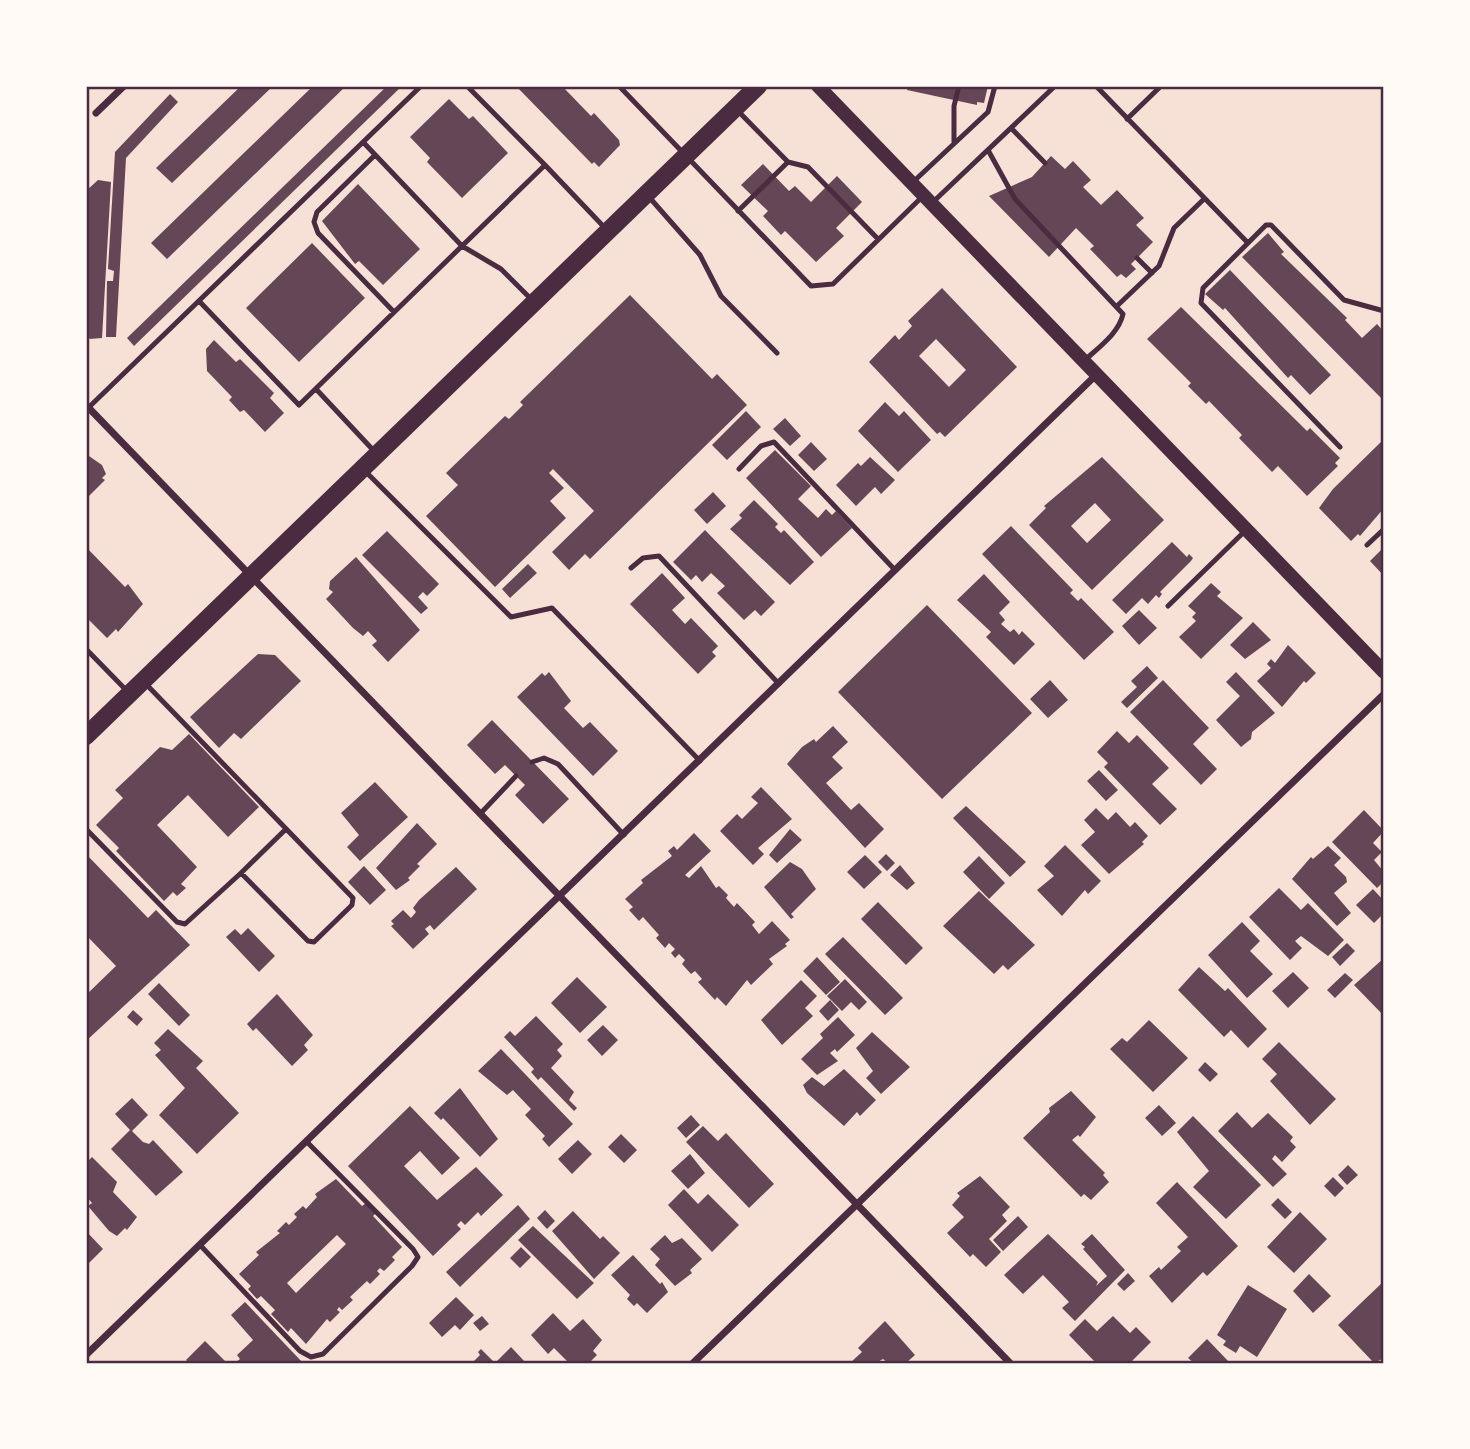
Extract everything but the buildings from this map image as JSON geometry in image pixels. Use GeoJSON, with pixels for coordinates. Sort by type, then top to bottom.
{"type":"FeatureCollection","features":[{"type":"Feature","properties":{"kind":"main road"},"geometry":{"type":"LineString","coordinates":[[86,736],[758,86]]}},
{"type":"Feature","properties":{"kind":"main road"},"geometry":{"type":"LineString","coordinates":[[818,86],[1384,673]]}},
{"type":"Feature","properties":{"kind":"street"},"geometry":{"type":"LineString","coordinates":[[96,113],[124,86]]}},
{"type":"Feature","properties":{"kind":"street"},"geometry":{"type":"LineString","coordinates":[[86,1355],[1095,376]]}},
{"type":"Feature","properties":{"kind":"street"},"geometry":{"type":"LineString","coordinates":[[87,408],[1010,1363]]}},
{"type":"Feature","properties":{"kind":"street"},"geometry":{"type":"LineString","coordinates":[[693,1363],[1384,694]]}},
{"type":"Feature","properties":{"kind":"lane"},"geometry":{"type":"LineString","coordinates":[[87,408],[421,86]]}},
{"type":"Feature","properties":{"kind":"lane"},"geometry":{"type":"LineString","coordinates":[[467,86],[607,230]]}},
{"type":"Feature","properties":{"kind":"lane"},"geometry":{"type":"LineString","coordinates":[[619,86],[811,286],[832,284],[878,239],[988,150],[1055,86]]}},
{"type":"Feature","properties":{"kind":"lane"},"geometry":{"type":"LineString","coordinates":[[954,142],[954,106],[958,86]]}},
{"type":"Feature","properties":{"kind":"lane"},"geometry":{"type":"LineString","coordinates":[[911,184],[954,142],[974,128],[988,112],[995,86]]}},
{"type":"Feature","properties":{"kind":"lane"},"geometry":{"type":"LineString","coordinates":[[1096,86],[1248,243]]}},
{"type":"Feature","properties":{"kind":"lane"},"geometry":{"type":"LineString","coordinates":[[1127,118],[1161,86]]}},
{"type":"Feature","properties":{"kind":"lane"},"geometry":{"type":"LineString","coordinates":[[735,107],[788,162],[808,167],[878,239]]}},
{"type":"Feature","properties":{"kind":"lane"},"geometry":{"type":"LineString","coordinates":[[1011,128],[1045,163]]}},
{"type":"Feature","properties":{"kind":"lane"},"geometry":{"type":"LineString","coordinates":[[363,142],[462,246],[501,269],[533,302]]}},
{"type":"Feature","properties":{"kind":"lane"},"geometry":{"type":"LineString","coordinates":[[988,150],[1015,199],[1123,314],[1121,323],[1083,363]]}},
{"type":"Feature","properties":{"kind":"lane"},"geometry":{"type":"LineString","coordinates":[[375,155],[317,212],[314,222],[318,233],[394,312]]}},
{"type":"Feature","properties":{"kind":"lane"},"geometry":{"type":"LineString","coordinates":[[738,211],[788,162]]}},
{"type":"Feature","properties":{"kind":"lane"},"geometry":{"type":"LineString","coordinates":[[199,301],[299,405],[545,165]]}},
{"type":"Feature","properties":{"kind":"lane"},"geometry":{"type":"LineString","coordinates":[[646,194],[700,255],[721,296],[777,353]]}},
{"type":"Feature","properties":{"kind":"lane"},"geometry":{"type":"LineString","coordinates":[[1117,306],[1159,265],[1174,228],[1204,199]]}},
{"type":"Feature","properties":{"kind":"lane"},"geometry":{"type":"LineString","coordinates":[[1340,447],[1201,303],[1203,288],[1266,225],[1271,226],[1344,300],[1384,311]]}},
{"type":"Feature","properties":{"kind":"lane"},"geometry":{"type":"LineString","coordinates":[[1137,258],[1152,273]]}},
{"type":"Feature","properties":{"kind":"lane"},"geometry":{"type":"LineString","coordinates":[[316,389],[377,453]]}},
{"type":"Feature","properties":{"kind":"lane"},"geometry":{"type":"LineString","coordinates":[[739,469],[761,446],[774,442],[895,570]]}},
{"type":"Feature","properties":{"kind":"lane"},"geometry":{"type":"LineString","coordinates":[[362,467],[511,617],[552,608],[700,761]]}},
{"type":"Feature","properties":{"kind":"lane"},"geometry":{"type":"LineString","coordinates":[[1367,545],[1384,529]]}},
{"type":"Feature","properties":{"kind":"lane"},"geometry":{"type":"LineString","coordinates":[[1168,606],[1246,530]]}},
{"type":"Feature","properties":{"kind":"lane"},"geometry":{"type":"LineString","coordinates":[[631,568],[643,558],[659,556],[779,684]]}},
{"type":"Feature","properties":{"kind":"lane"},"geometry":{"type":"LineString","coordinates":[[86,649],[136,687],[286,829],[352,898],[352,905],[314,942],[308,941],[241,873]]}},
{"type":"Feature","properties":{"kind":"lane"},"geometry":{"type":"LineString","coordinates":[[532,762],[544,758],[558,764],[624,835]]}},
{"type":"Feature","properties":{"kind":"lane"},"geometry":{"type":"LineString","coordinates":[[480,814],[516,776]]}},
{"type":"Feature","properties":{"kind":"lane"},"geometry":{"type":"LineString","coordinates":[[86,830],[177,922],[185,924],[286,829]]}},
{"type":"Feature","properties":{"kind":"lane"},"geometry":{"type":"LineString","coordinates":[[200,1245],[300,1351],[311,1357],[323,1353],[402,1276],[418,1258],[413,1250],[306,1141]]}}]}
